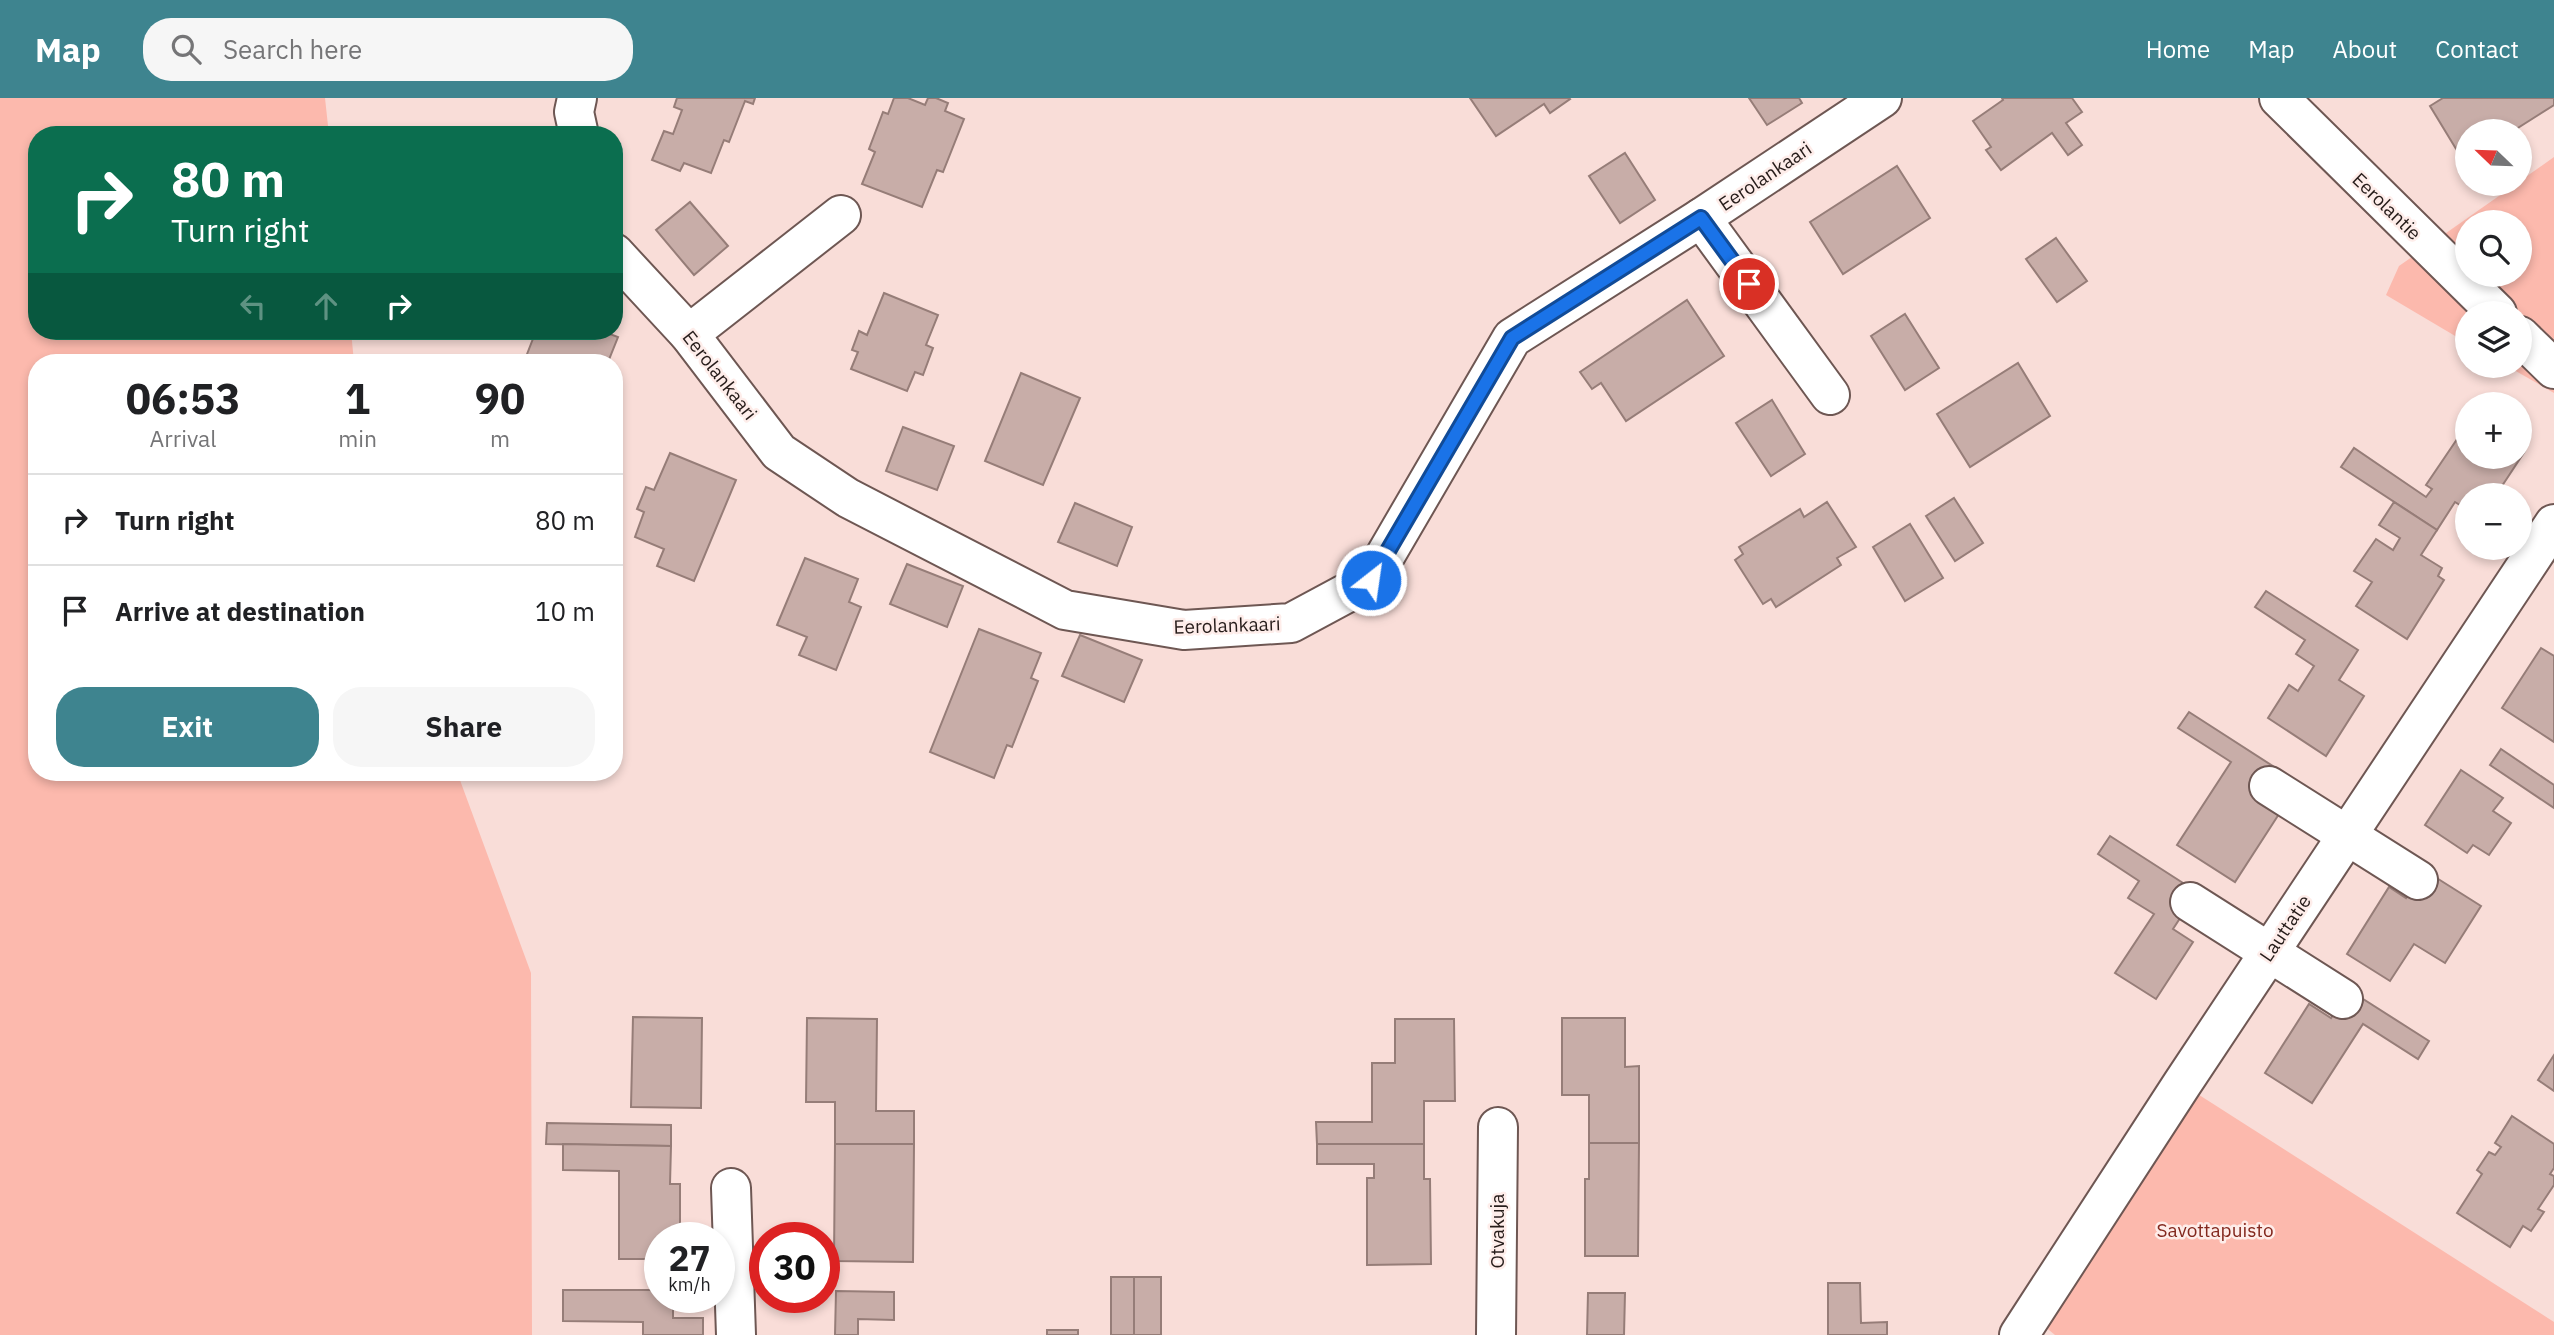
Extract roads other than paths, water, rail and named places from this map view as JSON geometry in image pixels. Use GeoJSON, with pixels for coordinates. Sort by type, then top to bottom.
{"type":"FeatureCollection","features":[{"type":"Feature","properties":{"kind":"street"},"geometry":{"type":"LineString","coordinates":[[577,98],[574,112],[577,126]]}},
{"type":"Feature","properties":{"kind":"street","name":"Eerolantie"},"geometry":{"type":"LineString","coordinates":[[2279,98],[2485,301]]}},
{"type":"Feature","properties":{"kind":"street","name":"Eerolankaari"},"geometry":{"type":"LineString","coordinates":[[623,263],[689,334],[779,452],[848,498],[1065,610],[1184,630],[1291,623],[1371,580],[1512,338],[1701,218],[1873,101]]}},
{"type":"Feature","properties":{"kind":"street"},"geometry":{"type":"LineString","coordinates":[[689,334],[841,215]]}},
{"type":"Feature","properties":{"kind":"street"},"geometry":{"type":"LineString","coordinates":[[1701,218],[1830,396]]}},
{"type":"Feature","properties":{"kind":"street"},"geometry":{"type":"LineString","coordinates":[[2532,348],[2554,369]]}},
{"type":"Feature","properties":{"kind":"street","name":"Lauttatie"},"geometry":{"type":"LineString","coordinates":[[2019,1335],[2554,524]]}},
{"type":"Feature","properties":{"kind":"street"},"geometry":{"type":"LineString","coordinates":[[2269,786],[2418,880]]}},
{"type":"Feature","properties":{"kind":"street"},"geometry":{"type":"LineString","coordinates":[[2190,902],[2343,999]]}},
{"type":"Feature","properties":{"kind":"street","name":"Otvakuja"},"geometry":{"type":"LineString","coordinates":[[1496,1335],[1498,1127]]}},
{"type":"Feature","properties":{"kind":"street"},"geometry":{"type":"LineString","coordinates":[[731,1188],[736,1335]]}},
{"type":"Feature","properties":{"kind":"park label","name":"Savottapuisto"},"geometry":{"type":"Point","coordinates":[2215,1230]}}]}
